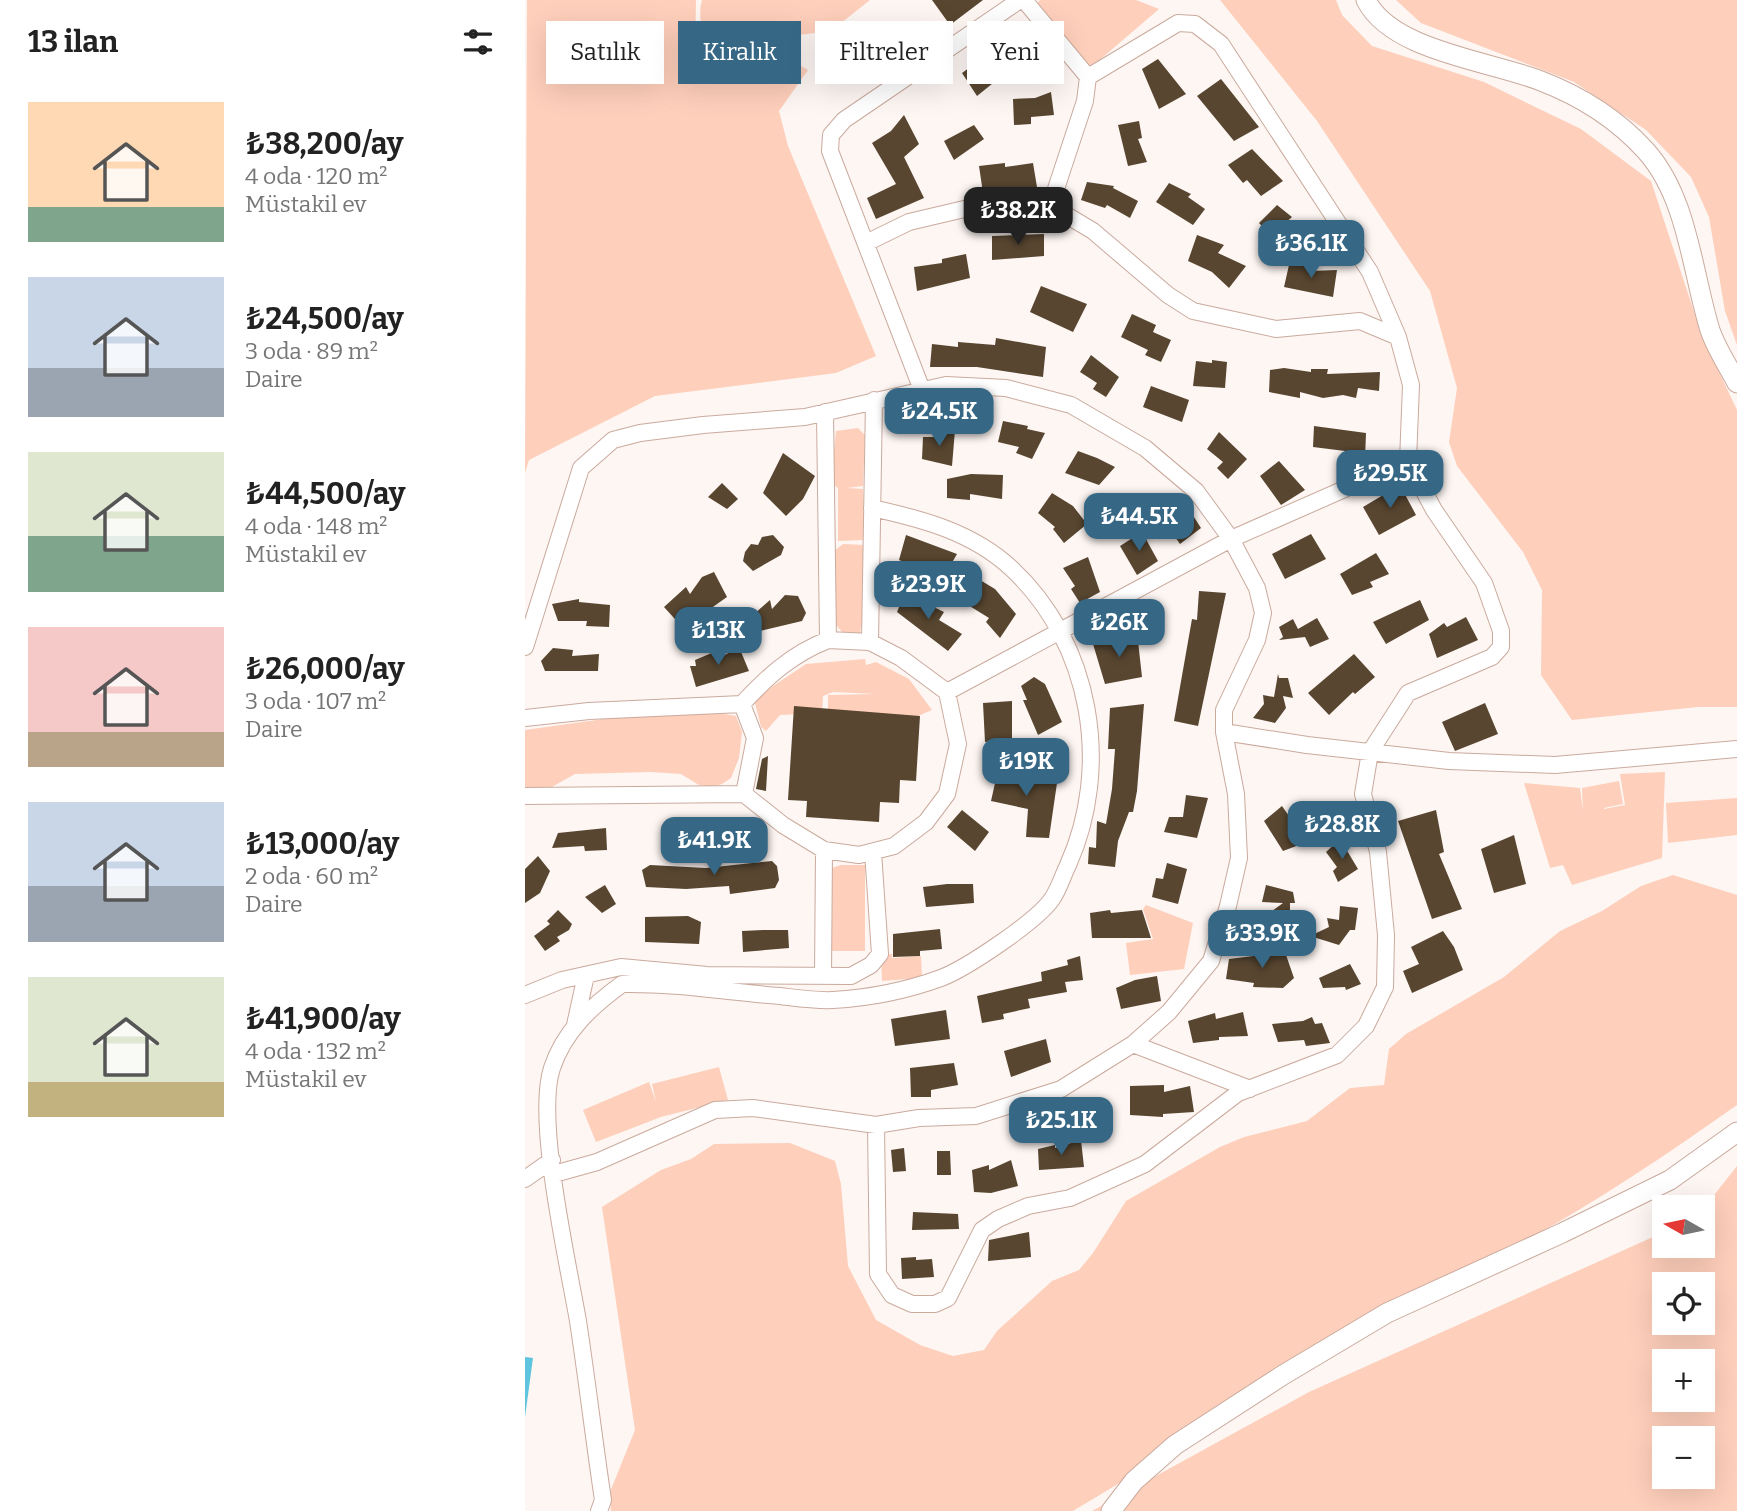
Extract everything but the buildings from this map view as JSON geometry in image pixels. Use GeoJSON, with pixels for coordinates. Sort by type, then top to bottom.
{"type":"FeatureCollection","features":[{"type":"Feature","properties":{"kind":"street"},"geometry":{"type":"LineString","coordinates":[[922,390],[830,151],[831,135],[844,120],[1022,0],[1088,77],[1085,101],[1049,210]]}},
{"type":"Feature","properties":{"kind":"street"},"geometry":{"type":"LineString","coordinates":[[1366,0],[1374,15],[1395,30],[1439,50],[1542,81],[1609,116],[1647,152],[1668,183],[1711,334],[1737,383]]}},
{"type":"Feature","properties":{"kind":"street"},"geometry":{"type":"LineString","coordinates":[[876,1125],[878,1274],[892,1295],[912,1304],[935,1304],[948,1298],[982,1230],[1028,1206],[1070,1198],[1145,1164],[1238,1093],[1337,1055],[1366,1026],[1385,987],[1386,935],[1378,852],[1363,794],[1370,752],[1408,694],[1492,657],[1501,647],[1501,631],[1484,583],[1434,510],[1408,461],[1411,385],[1398,337],[1370,272],[1221,44],[1195,24],[1178,23],[1088,77]]}},
{"type":"Feature","properties":{"kind":"street"},"geometry":{"type":"LineString","coordinates":[[866,243],[909,222],[977,206],[1041,202],[1049,210],[1068,216],[1093,231],[1168,295],[1193,311],[1276,328],[1360,321],[1398,337]]}},
{"type":"Feature","properties":{"kind":"street"},"geometry":{"type":"LineString","coordinates":[[525,647],[581,468],[613,440],[640,433],[805,417],[946,385],[1006,388],[1071,405],[1145,448],[1196,491],[1231,539],[1257,587],[1263,613],[1257,640],[1224,710],[1224,732],[1235,794],[1239,858],[1228,906],[1211,961],[1169,1012],[1133,1044],[1061,1089],[976,1116],[919,1118],[876,1125],[753,1108],[715,1110],[597,1162],[553,1167],[525,1179]]}},
{"type":"Feature","properties":{"kind":"street"},"geometry":{"type":"LineString","coordinates":[[870,642],[874,400]]}},
{"type":"Feature","properties":{"kind":"street"},"geometry":{"type":"LineString","coordinates":[[825,412],[828,640]]}},
{"type":"Feature","properties":{"kind":"street"},"geometry":{"type":"LineString","coordinates":[[947,692],[1231,539],[1408,461]]}},
{"type":"Feature","properties":{"kind":"street"},"geometry":{"type":"LineString","coordinates":[[575,1024],[596,1003],[622,984],[831,1000],[874,995],[942,978],[997,947],[1052,899],[1079,840],[1090,778],[1092,734],[1081,677],[1059,632],[1011,568],[971,540],[930,521],[873,508]]}},
{"type":"Feature","properties":{"kind":"street"},"geometry":{"type":"LineString","coordinates":[[525,718],[589,710],[742,704],[769,675],[803,650],[828,640],[870,642],[901,658],[947,692],[958,744],[947,794],[926,822],[894,846],[859,855],[824,850],[783,825],[744,794],[525,796]]}},
{"type":"Feature","properties":{"kind":"street"},"geometry":{"type":"LineString","coordinates":[[742,704],[755,738],[744,794]]}},
{"type":"Feature","properties":{"kind":"street"},"geometry":{"type":"LineString","coordinates":[[1224,732],[1450,761],[1555,765],[1737,749]]}},
{"type":"Feature","properties":{"kind":"street"},"geometry":{"type":"LineString","coordinates":[[823,976],[824,850]]}},
{"type":"Feature","properties":{"kind":"street"},"geometry":{"type":"LineString","coordinates":[[525,995],[562,980],[621,967],[708,975],[851,976],[871,965],[880,954],[873,852]]}},
{"type":"Feature","properties":{"kind":"street"},"geometry":{"type":"LineString","coordinates":[[586,975],[575,1024],[552,1068],[546,1098],[553,1167],[603,1500],[599,1511]]}},
{"type":"Feature","properties":{"kind":"street"},"geometry":{"type":"LineString","coordinates":[[1133,1044],[1249,1089]]}},
{"type":"Feature","properties":{"kind":"street"},"geometry":{"type":"LineString","coordinates":[[1111,1511],[1134,1480],[1175,1445],[1283,1375],[1387,1313],[1670,1180],[1737,1132]]}},
{"type":"Feature","properties":{"kind":"shaded area"},"geometry":{"type":"Polygon","coordinates":[[[527,0],[696,0],[696,21],[678,21],[678,84],[798,84],[779,111],[788,146],[876,356],[836,373],[655,396],[529,460],[525,473],[527,0]]]}},
{"type":"Feature","properties":{"kind":"shaded area"},"geometry":{"type":"Polygon","coordinates":[[[702,0],[870,0],[844,21],[815,21],[815,33],[801,35],[801,21],[701,21],[702,0]]]}},
{"type":"Feature","properties":{"kind":"shaded area"},"geometry":{"type":"Polygon","coordinates":[[[1040,0],[1136,0],[1159,9],[1088,70],[1064,38],[1064,21],[1051,21],[1037,3],[1040,0]]]}},
{"type":"Feature","properties":{"kind":"shaded area"},"geometry":{"type":"Polygon","coordinates":[[[1220,0],[1336,0],[1342,15],[1372,46],[1484,82],[1581,129],[1651,181],[1702,336],[1737,410],[1737,707],[1698,707],[1572,720],[1541,675],[1542,590],[1523,552],[1457,466],[1449,442],[1457,388],[1430,291],[1317,121],[1220,0]]]}},
{"type":"Feature","properties":{"kind":"shaded area"},"geometry":{"type":"Polygon","coordinates":[[[1396,0],[1737,0],[1737,345],[1725,311],[1709,217],[1691,177],[1646,130],[1574,82],[1421,23],[1396,0]]]}},
{"type":"Feature","properties":{"kind":"shaded area"},"geometry":{"type":"Polygon","coordinates":[[[801,66],[808,70],[801,80],[801,66]]]}},
{"type":"Feature","properties":{"kind":"shaded area"},"geometry":{"type":"Polygon","coordinates":[[[858,428],[865,435],[863,486],[847,488],[863,489],[864,540],[838,541],[838,488],[831,483],[836,431],[858,428]]]}},
{"type":"Feature","properties":{"kind":"shaded area"},"geometry":{"type":"Polygon","coordinates":[[[843,544],[865,545],[864,609],[860,634],[842,632],[832,620],[834,551],[843,544]]]}},
{"type":"Feature","properties":{"kind":"shaded area"},"geometry":{"type":"Polygon","coordinates":[[[865,659],[866,665],[876,662],[909,679],[932,710],[918,716],[828,714],[828,695],[876,694],[833,692],[823,696],[822,713],[780,715],[766,731],[761,727],[754,699],[806,664],[865,659]]]}},
{"type":"Feature","properties":{"kind":"shaded area"},"geometry":{"type":"Polygon","coordinates":[[[719,713],[736,716],[742,732],[739,758],[731,778],[722,784],[711,787],[699,785],[681,774],[651,772],[575,774],[550,788],[525,788],[525,730],[618,717],[719,713]]]}},
{"type":"Feature","properties":{"kind":"shaded area"},"geometry":{"type":"Polygon","coordinates":[[[1665,772],[1662,858],[1572,885],[1563,865],[1550,868],[1524,783],[1580,788],[1583,811],[1582,788],[1619,781],[1623,804],[1604,809],[1625,805],[1620,774],[1665,772]]]}},
{"type":"Feature","properties":{"kind":"shaded area"},"geometry":{"type":"Polygon","coordinates":[[[1737,798],[1737,835],[1668,843],[1666,803],[1737,798]]]}},
{"type":"Feature","properties":{"kind":"shaded area"},"geometry":{"type":"Polygon","coordinates":[[[841,865],[865,865],[865,951],[825,951],[829,869],[841,865]]]}},
{"type":"Feature","properties":{"kind":"shaded area"},"geometry":{"type":"Polygon","coordinates":[[[1673,875],[1737,895],[1737,1105],[1590,1203],[1498,1255],[1073,1511],[611,1511],[610,1492],[635,1430],[602,1207],[661,1170],[691,1159],[714,1144],[790,1143],[835,1161],[841,1184],[848,1266],[876,1320],[920,1345],[953,1356],[984,1350],[997,1331],[1052,1281],[1079,1270],[1126,1201],[1220,1147],[1244,1137],[1307,1121],[1350,1088],[1384,1085],[1389,1049],[1406,1034],[1504,977],[1560,931],[1602,911],[1641,886],[1673,875]]]}},
{"type":"Feature","properties":{"kind":"shaded area"},"geometry":{"type":"Polygon","coordinates":[[[1146,905],[1193,923],[1184,969],[1130,975],[1126,943],[1153,939],[1143,909],[1146,905]]]}},
{"type":"Feature","properties":{"kind":"shaded area"},"geometry":{"type":"Polygon","coordinates":[[[892,954],[892,958],[921,956],[922,978],[882,981],[881,955],[892,954]]]}},
{"type":"Feature","properties":{"kind":"shaded area"},"geometry":{"type":"Polygon","coordinates":[[[719,1067],[728,1100],[661,1117],[596,1142],[583,1110],[649,1082],[656,1102],[652,1084],[719,1067]]]}},
{"type":"Feature","properties":{"kind":"shaded area"},"geometry":{"type":"Polygon","coordinates":[[[1737,1166],[1737,1511],[1092,1511],[1309,1392],[1652,1237],[1652,1258],[1715,1258],[1714,1195],[1737,1166]]]}},
{"type":"Feature","properties":{"kind":"water"},"geometry":{"type":"Polygon","coordinates":[[[525,1357],[533,1358],[525,1417],[525,1357]]]}}]}
